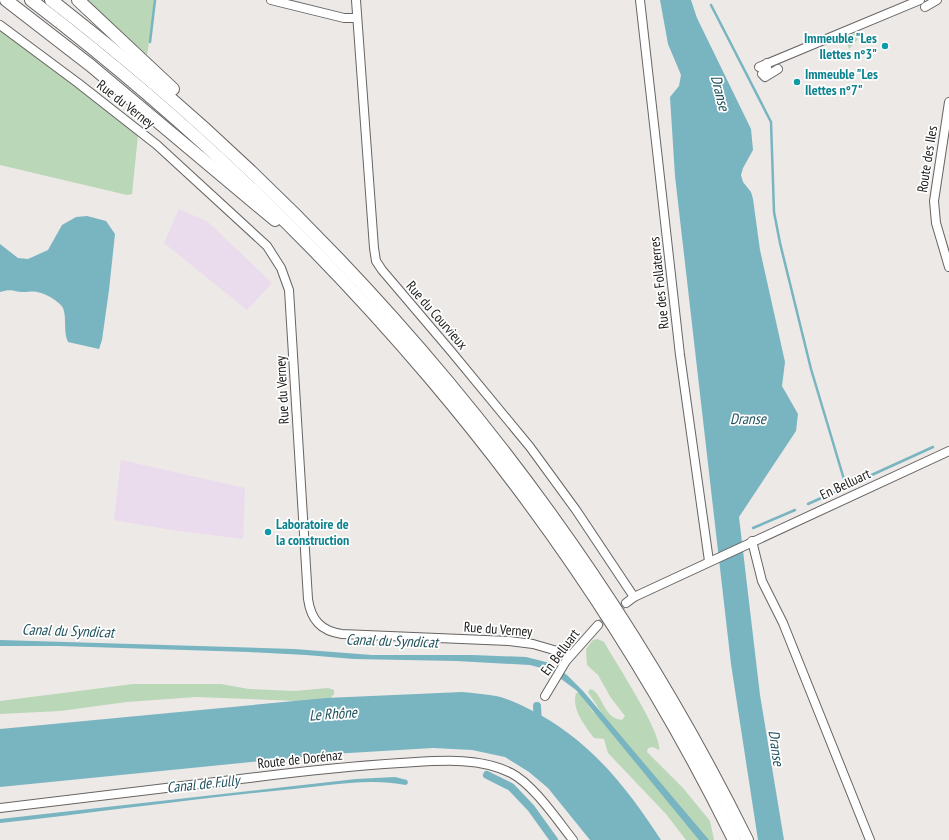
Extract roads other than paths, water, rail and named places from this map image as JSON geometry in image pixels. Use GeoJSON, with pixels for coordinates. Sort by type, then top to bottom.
{"type":"FeatureCollection","features":[{"type":"Feature","properties":{"kind":"highway"},"geometry":{"type":"LineString","coordinates":[[6,0],[114,85],[251,200],[346,283]]}},
{"type":"Feature","properties":{"kind":"highway"},"geometry":{"type":"LineString","coordinates":[[31,0],[116,67],[201,140],[269,204],[346,283],[440,389],[490,451],[546,527],[600,607],[650,686],[734,840]]}},
{"type":"Feature","properties":{"kind":"highway"},"geometry":{"type":"LineString","coordinates":[[51,0],[173,99],[233,153],[296,214]]}},
{"type":"Feature","properties":{"kind":"highway"},"geometry":{"type":"LineString","coordinates":[[78,0],[222,137],[367,288],[423,351],[496,441],[541,501],[612,604],[648,661],[695,742],[745,835]]}},
{"type":"Feature","properties":{"kind":"street"},"geometry":{"type":"LineString","coordinates":[[271,0],[344,18],[357,18]]}},
{"type":"Feature","properties":{"kind":"street","name":"Rue du Courvieux"},"geometry":{"type":"LineString","coordinates":[[356,0],[376,261],[387,277],[450,350],[530,448],[580,516],[634,597]]}},
{"type":"Feature","properties":{"kind":"street","name":"Rue des Follaterres"},"geometry":{"type":"LineString","coordinates":[[640,0],[680,356],[712,560]]}},
{"type":"Feature","properties":{"kind":"street"},"geometry":{"type":"LineString","coordinates":[[778,69],[765,76],[760,72],[763,65],[920,0]]}},
{"type":"Feature","properties":{"kind":"street"},"geometry":{"type":"LineString","coordinates":[[925,7],[937,0]]}},
{"type":"Feature","properties":{"kind":"street","name":"Rue du Verney"},"geometry":{"type":"LineString","coordinates":[[0,25],[78,83],[157,145],[267,246],[281,268],[290,290],[308,599],[311,612],[318,625],[331,632],[342,634],[521,642],[551,648],[571,656]]}},
{"type":"Feature","properties":{"kind":"street","name":"Route des Iles"},"geometry":{"type":"LineString","coordinates":[[949,102],[934,201],[936,223],[949,266]]}},
{"type":"Feature","properties":{"kind":"street","name":"En Belluart"},"geometry":{"type":"LineString","coordinates":[[712,560],[949,451]]}},
{"type":"Feature","properties":{"kind":"street"},"geometry":{"type":"LineString","coordinates":[[748,543],[762,581],[783,623],[870,840]]}},
{"type":"Feature","properties":{"kind":"street"},"geometry":{"type":"LineString","coordinates":[[626,603],[634,597],[712,560]]}},
{"type":"Feature","properties":{"kind":"street","name":"En Belluart"},"geometry":{"type":"LineString","coordinates":[[545,696],[565,663],[598,625]]}},
{"type":"Feature","properties":{"kind":"street","name":"Route de Dorénaz"},"geometry":{"type":"LineString","coordinates":[[0,808],[361,765],[452,761],[489,766],[517,776],[552,813],[573,840]]}},
{"type":"Feature","properties":{"kind":"water","name":"Dranse"},"geometry":{"type":"Polygon","coordinates":[[[660,0],[691,0],[697,18],[751,129],[753,150],[743,168],[741,175],[743,182],[751,192],[753,199],[760,250],[785,362],[782,386],[798,414],[796,431],[739,517],[760,695],[784,840],[758,840],[731,664],[675,176],[670,97],[679,86],[681,75],[668,44],[660,0]]]}},
{"type":"Feature","properties":{"kind":"water"},"geometry":{"type":"Polygon","coordinates":[[[87,216],[106,221],[115,234],[109,290],[102,340],[99,349],[68,342],[63,308],[52,298],[35,292],[10,290],[0,292],[0,244],[18,258],[28,259],[48,250],[62,225],[76,217],[87,216]]]}},
{"type":"Feature","properties":{"kind":"water","name":"Canal du Syndicat"},"geometry":{"type":"Polygon","coordinates":[[[0,640],[294,649],[372,655],[472,655],[526,657],[550,663],[567,675],[583,691],[709,840],[699,840],[576,690],[549,670],[530,665],[456,661],[354,659],[248,652],[59,646],[0,646],[0,640]]]}},
{"type":"Feature","properties":{"kind":"water","name":"Le Rhône"},"geometry":{"type":"Polygon","coordinates":[[[462,692],[492,695],[509,700],[529,709],[570,734],[604,765],[619,782],[648,820],[661,840],[590,840],[548,788],[529,772],[505,757],[472,750],[433,748],[332,754],[0,787],[0,729],[326,698],[462,692]]]}},
{"type":"Feature","properties":{"kind":"water","name":"Canal de Fully"},"geometry":{"type":"Polygon","coordinates":[[[395,777],[407,780],[408,783],[406,785],[375,782],[344,783],[0,823],[0,819],[356,779],[395,777]]]}},
{"type":"Feature","properties":{"kind":"waterway"},"geometry":{"type":"LineString","coordinates":[[150,42],[155,0]]}},
{"type":"Feature","properties":{"kind":"waterway"},"geometry":{"type":"LineString","coordinates":[[711,5],[771,122],[774,212],[780,243],[811,369],[846,486]]}},
{"type":"Feature","properties":{"kind":"waterway"},"geometry":{"type":"LineString","coordinates":[[808,504],[933,447]]}},
{"type":"Feature","properties":{"kind":"waterway"},"geometry":{"type":"LineString","coordinates":[[753,528],[795,510]]}},
{"type":"Feature","properties":{"kind":"waterway"},"geometry":{"type":"LineString","coordinates":[[537,706],[538,723]]}},
{"type":"Feature","properties":{"kind":"waterway","name":"Canal de Fully"},"geometry":{"type":"LineString","coordinates":[[487,775],[511,787],[531,808],[554,840]]}},
{"type":"Feature","properties":{"kind":"tunnel"},"geometry":{"type":"LineString","coordinates":[[598,625],[626,603]]}},
{"type":"Feature","properties":{"kind":"place","name":"Immeuble \"Les Ilettes n°3\""},"geometry":{"type":"Point","coordinates":[885,46]}},
{"type":"Feature","properties":{"kind":"place","name":"Immeuble \"Les Ilettes n°7\""},"geometry":{"type":"Point","coordinates":[797,82]}},
{"type":"Feature","properties":{"kind":"place","name":"Laboratoire de la construction"},"geometry":{"type":"Point","coordinates":[268,532]}}]}
